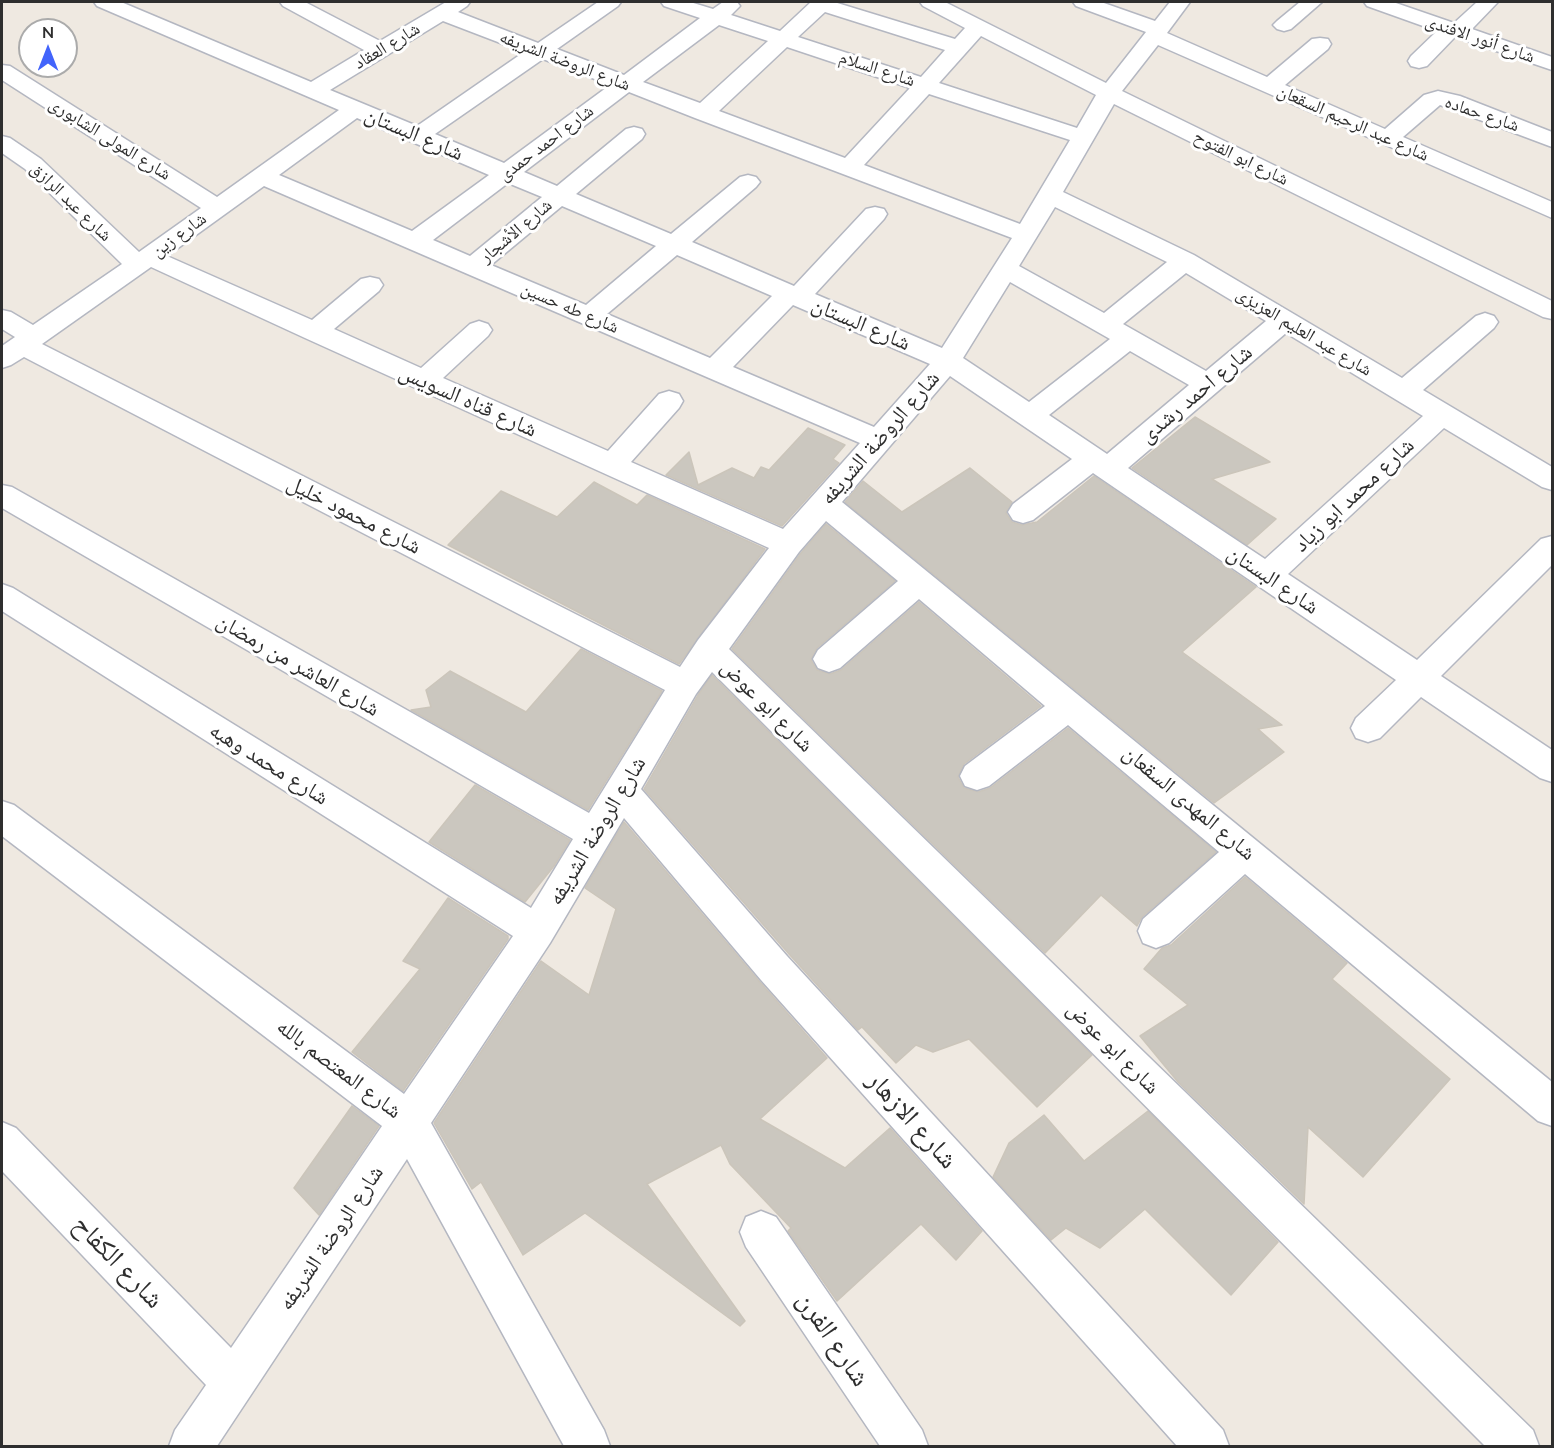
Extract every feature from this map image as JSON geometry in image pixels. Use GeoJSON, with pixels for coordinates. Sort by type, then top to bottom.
{"type":"FeatureCollection","features":[{"type":"Feature","properties":{"kind":"street","name":"شارع البستان"},"geometry":{"type":"LineString","coordinates":[[104,2],[948,361],[1552,768]]}},
{"type":"Feature","properties":{"kind":"street"},"geometry":{"type":"LineString","coordinates":[[290,2],[380,50]]}},
{"type":"Feature","properties":{"kind":"street","name":"شارع العقاد"},"geometry":{"type":"LineString","coordinates":[[312,91],[461,2]]}},
{"type":"Feature","properties":{"kind":"street"},"geometry":{"type":"LineString","coordinates":[[418,136],[611,2]]}},
{"type":"Feature","properties":{"kind":"street","name":"شارع السلام"},"geometry":{"type":"LineString","coordinates":[[671,2],[1083,137]]}},
{"type":"Feature","properties":{"kind":"street","name":"شارع احمد حمدى"},"geometry":{"type":"LineString","coordinates":[[414,242],[736,2]]}},
{"type":"Feature","properties":{"kind":"street","name":"شارع ابو الفتوح"},"geometry":{"type":"LineString","coordinates":[[930,2],[1109,93],[1552,311]]}},
{"type":"Feature","properties":{"kind":"street","name":"شارع عبد الرحيم السقعان"},"geometry":{"type":"LineString","coordinates":[[1083,2],[1156,32],[1270,86],[1552,211]]}},
{"type":"Feature","properties":{"kind":"street","name":"شارع الروضة الشريفه"},"geometry":{"type":"LineString","coordinates":[[191,1446],[537,931],[709,649],[788,544],[948,361],[1026,235],[1109,93],[1180,2]]}},
{"type":"Feature","properties":{"kind":"street"},"geometry":{"type":"LineString","coordinates":[[1284,25],[1312,2]]}},
{"type":"Feature","properties":{"kind":"street","name":"شارع أنور الافندى"},"geometry":{"type":"LineString","coordinates":[[1374,2],[1552,64]]}},
{"type":"Feature","properties":{"kind":"street"},"geometry":{"type":"LineString","coordinates":[[1419,61],[1488,2]]}},
{"type":"Feature","properties":{"kind":"street"},"geometry":{"type":"LineString","coordinates":[[703,113],[822,3],[959,47]]}},
{"type":"Feature","properties":{"kind":"street","name":"شارع الروضة الشريفه"},"geometry":{"type":"LineString","coordinates":[[441,13],[1026,235]]}},
{"type":"Feature","properties":{"kind":"street"},"geometry":{"type":"LineString","coordinates":[[849,168],[979,26]]}},
{"type":"Feature","properties":{"kind":"street"},"geometry":{"type":"LineString","coordinates":[[1270,86],[1320,44]]}},
{"type":"Feature","properties":{"kind":"street","name":"شارع المولى الشابورى"},"geometry":{"type":"LineString","coordinates":[[2,71],[218,207]]}},
{"type":"Feature","properties":{"kind":"street","name":"شارع حماده"},"geometry":{"type":"LineString","coordinates":[[1388,138],[1432,100],[1438,98],[1452,101],[1552,140]]}},
{"type":"Feature","properties":{"kind":"street","name":"شارع زين"},"geometry":{"type":"LineString","coordinates":[[19,347],[355,109]]}},
{"type":"Feature","properties":{"kind":"street","name":"شارع الأشجار"},"geometry":{"type":"LineString","coordinates":[[473,267],[634,134]]}},
{"type":"Feature","properties":{"kind":"street","name":"شارع عبد الرازق"},"geometry":{"type":"LineString","coordinates":[[2,143],[33,164],[143,261]]}},
{"type":"Feature","properties":{"kind":"street","name":"شارع طه حسين"},"geometry":{"type":"LineString","coordinates":[[261,177],[878,440]]}},
{"type":"Feature","properties":{"kind":"street"},"geometry":{"type":"LineString","coordinates":[[589,316],[748,182]]}},
{"type":"Feature","properties":{"kind":"street","name":"شارع عبد العليم العزيزى"},"geometry":{"type":"LineString","coordinates":[[1050,195],[1185,261],[1552,480]]}},
{"type":"Feature","properties":{"kind":"street"},"geometry":{"type":"LineString","coordinates":[[714,370],[793,296],[875,214]]}},
{"type":"Feature","properties":{"kind":"street","name":"شارع قناه السويس"},"geometry":{"type":"LineString","coordinates":[[143,261],[314,332],[788,544]]}},
{"type":"Feature","properties":{"kind":"street"},"geometry":{"type":"LineString","coordinates":[[1029,416],[1118,332],[1185,261]]}},
{"type":"Feature","properties":{"kind":"street"},"geometry":{"type":"LineString","coordinates":[[1005,268],[1208,384]]}},
{"type":"Feature","properties":{"kind":"street"},"geometry":{"type":"LineString","coordinates":[[314,332],[370,285]]}},
{"type":"Feature","properties":{"kind":"street","name":"شارع محمود خليل"},"geometry":{"type":"LineString","coordinates":[[2,318],[19,347],[685,685]]}},
{"type":"Feature","properties":{"kind":"street","name":"شارع احمد رشدى"},"geometry":{"type":"LineString","coordinates":[[1023,512],[1100,463],[1208,384],[1284,320]]}},
{"type":"Feature","properties":{"kind":"street"},"geometry":{"type":"LineString","coordinates":[[1404,392],[1485,322]]}},
{"type":"Feature","properties":{"kind":"street"},"geometry":{"type":"LineString","coordinates":[[424,381],[479,330]]}},
{"type":"Feature","properties":{"kind":"street"},"geometry":{"type":"LineString","coordinates":[[612,465],[669,401]]}},
{"type":"Feature","properties":{"kind":"street","name":"شارع محمد ابو زياد"},"geometry":{"type":"LineString","coordinates":[[1266,576],[1442,414]]}},
{"type":"Feature","properties":{"kind":"street","name":"شارع العاشر من رمضان"},"geometry":{"type":"LineString","coordinates":[[2,495],[595,834]]}},
{"type":"Feature","properties":{"kind":"street","name":"شارع المهدى السقعان"},"geometry":{"type":"LineString","coordinates":[[823,502],[1552,1107]]}},
{"type":"Feature","properties":{"kind":"street"},"geometry":{"type":"LineString","coordinates":[[1368,728],[1419,678],[1541,576],[1552,547]]}},
{"type":"Feature","properties":{"kind":"street"},"geometry":{"type":"LineString","coordinates":[[829,659],[919,581]]}},
{"type":"Feature","properties":{"kind":"street","name":"شارع محمد وهبه"},"geometry":{"type":"LineString","coordinates":[[2,596],[537,931]]}},
{"type":"Feature","properties":{"kind":"street","name":"شارع ابو عوض"},"geometry":{"type":"LineString","coordinates":[[709,649],[1516,1446]]}},
{"type":"Feature","properties":{"kind":"street"},"geometry":{"type":"LineString","coordinates":[[977,776],[1070,705]]}},
{"type":"Feature","properties":{"kind":"street","name":"شارع الازهار"},"geometry":{"type":"LineString","coordinates":[[621,790],[774,968],[1207,1446]]}},
{"type":"Feature","properties":{"kind":"street","name":"شارع المعتصم بالله"},"geometry":{"type":"LineString","coordinates":[[2,816],[409,1122],[588,1446]]}},
{"type":"Feature","properties":{"kind":"street"},"geometry":{"type":"LineString","coordinates":[[1156,931],[1246,851]]}},
{"type":"Feature","properties":{"kind":"street","name":"شارع الكفاح"},"geometry":{"type":"LineString","coordinates":[[2,1142],[234,1383]]}},
{"type":"Feature","properties":{"kind":"street","name":"شارع الفرن"},"geometry":{"type":"LineString","coordinates":[[761,1232],[906,1446]]}},
{"type":"Feature","properties":{"kind":"building"},"geometry":{"type":"Polygon","coordinates":[[[1195,417],[1270,462],[1212,479],[1276,519],[1247,545],[1132,468],[1195,417]]]}},
{"type":"Feature","properties":{"kind":"building"},"geometry":{"type":"Polygon","coordinates":[[[808,428],[845,445],[833,459],[839,463],[782,526],[666,475],[689,452],[698,485],[732,468],[754,478],[761,467],[769,470],[808,428]]]}},
{"type":"Feature","properties":{"kind":"building"},"geometry":{"type":"Polygon","coordinates":[[[970,468],[1012,502],[1006,513],[1012,522],[1022,525],[1037,522],[1094,476],[1256,587],[1182,652],[1282,725],[1258,729],[1284,752],[1214,803],[845,502],[863,481],[902,512],[970,468]]]}},
{"type":"Feature","properties":{"kind":"building"},"geometry":{"type":"Polygon","coordinates":[[[594,482],[637,505],[647,495],[765,549],[679,664],[448,545],[501,491],[557,517],[594,482]]]}},
{"type":"Feature","properties":{"kind":"building"},"geometry":{"type":"Polygon","coordinates":[[[826,524],[895,581],[817,648],[811,660],[817,670],[830,674],[841,670],[919,602],[1041,706],[964,764],[958,777],[964,788],[978,792],[990,788],[1068,728],[1216,852],[1142,917],[1137,926],[1101,895],[1045,953],[732,649],[801,553],[826,524]]]}},
{"type":"Feature","properties":{"kind":"building"},"geometry":{"type":"Polygon","coordinates":[[[581,649],[662,691],[588,810],[411,710],[431,707],[426,690],[450,671],[526,712],[581,649]]]}},
{"type":"Feature","properties":{"kind":"building"},"geometry":{"type":"Polygon","coordinates":[[[712,675],[1092,1055],[1037,1107],[969,1039],[933,1052],[916,1045],[896,1063],[862,1027],[858,1030],[644,789],[712,675]]]}},
{"type":"Feature","properties":{"kind":"building"},"geometry":{"type":"Polygon","coordinates":[[[475,785],[570,840],[554,866],[525,902],[429,842],[475,785]]]}},
{"type":"Feature","properties":{"kind":"building"},"geometry":{"type":"Polygon","coordinates":[[[624,822],[827,1058],[760,1119],[845,1168],[890,1128],[982,1231],[956,1260],[921,1224],[837,1301],[788,1231],[791,1228],[730,1164],[721,1145],[647,1184],[745,1321],[740,1326],[585,1213],[523,1255],[481,1182],[472,1189],[434,1123],[541,961],[589,995],[616,909],[585,888],[624,822]]]}},
{"type":"Feature","properties":{"kind":"building"},"geometry":{"type":"Polygon","coordinates":[[[1245,877],[1347,963],[1332,979],[1450,1079],[1363,1177],[1308,1127],[1304,1204],[1178,1082],[1140,1036],[1188,1005],[1144,969],[1162,948],[1171,945],[1245,877]]]}},
{"type":"Feature","properties":{"kind":"building"},"geometry":{"type":"Polygon","coordinates":[[[448,898],[508,936],[508,939],[403,1091],[352,1052],[420,969],[403,961],[448,898]]]}},
{"type":"Feature","properties":{"kind":"building"},"geometry":{"type":"Polygon","coordinates":[[[352,1106],[379,1126],[319,1215],[294,1188],[352,1106]]]}},
{"type":"Feature","properties":{"kind":"building"},"geometry":{"type":"Polygon","coordinates":[[[1148,1111],[1278,1242],[1231,1295],[1145,1209],[1100,1248],[1066,1228],[1051,1240],[993,1177],[1009,1143],[1044,1115],[1084,1161],[1148,1111]]]}}]}
